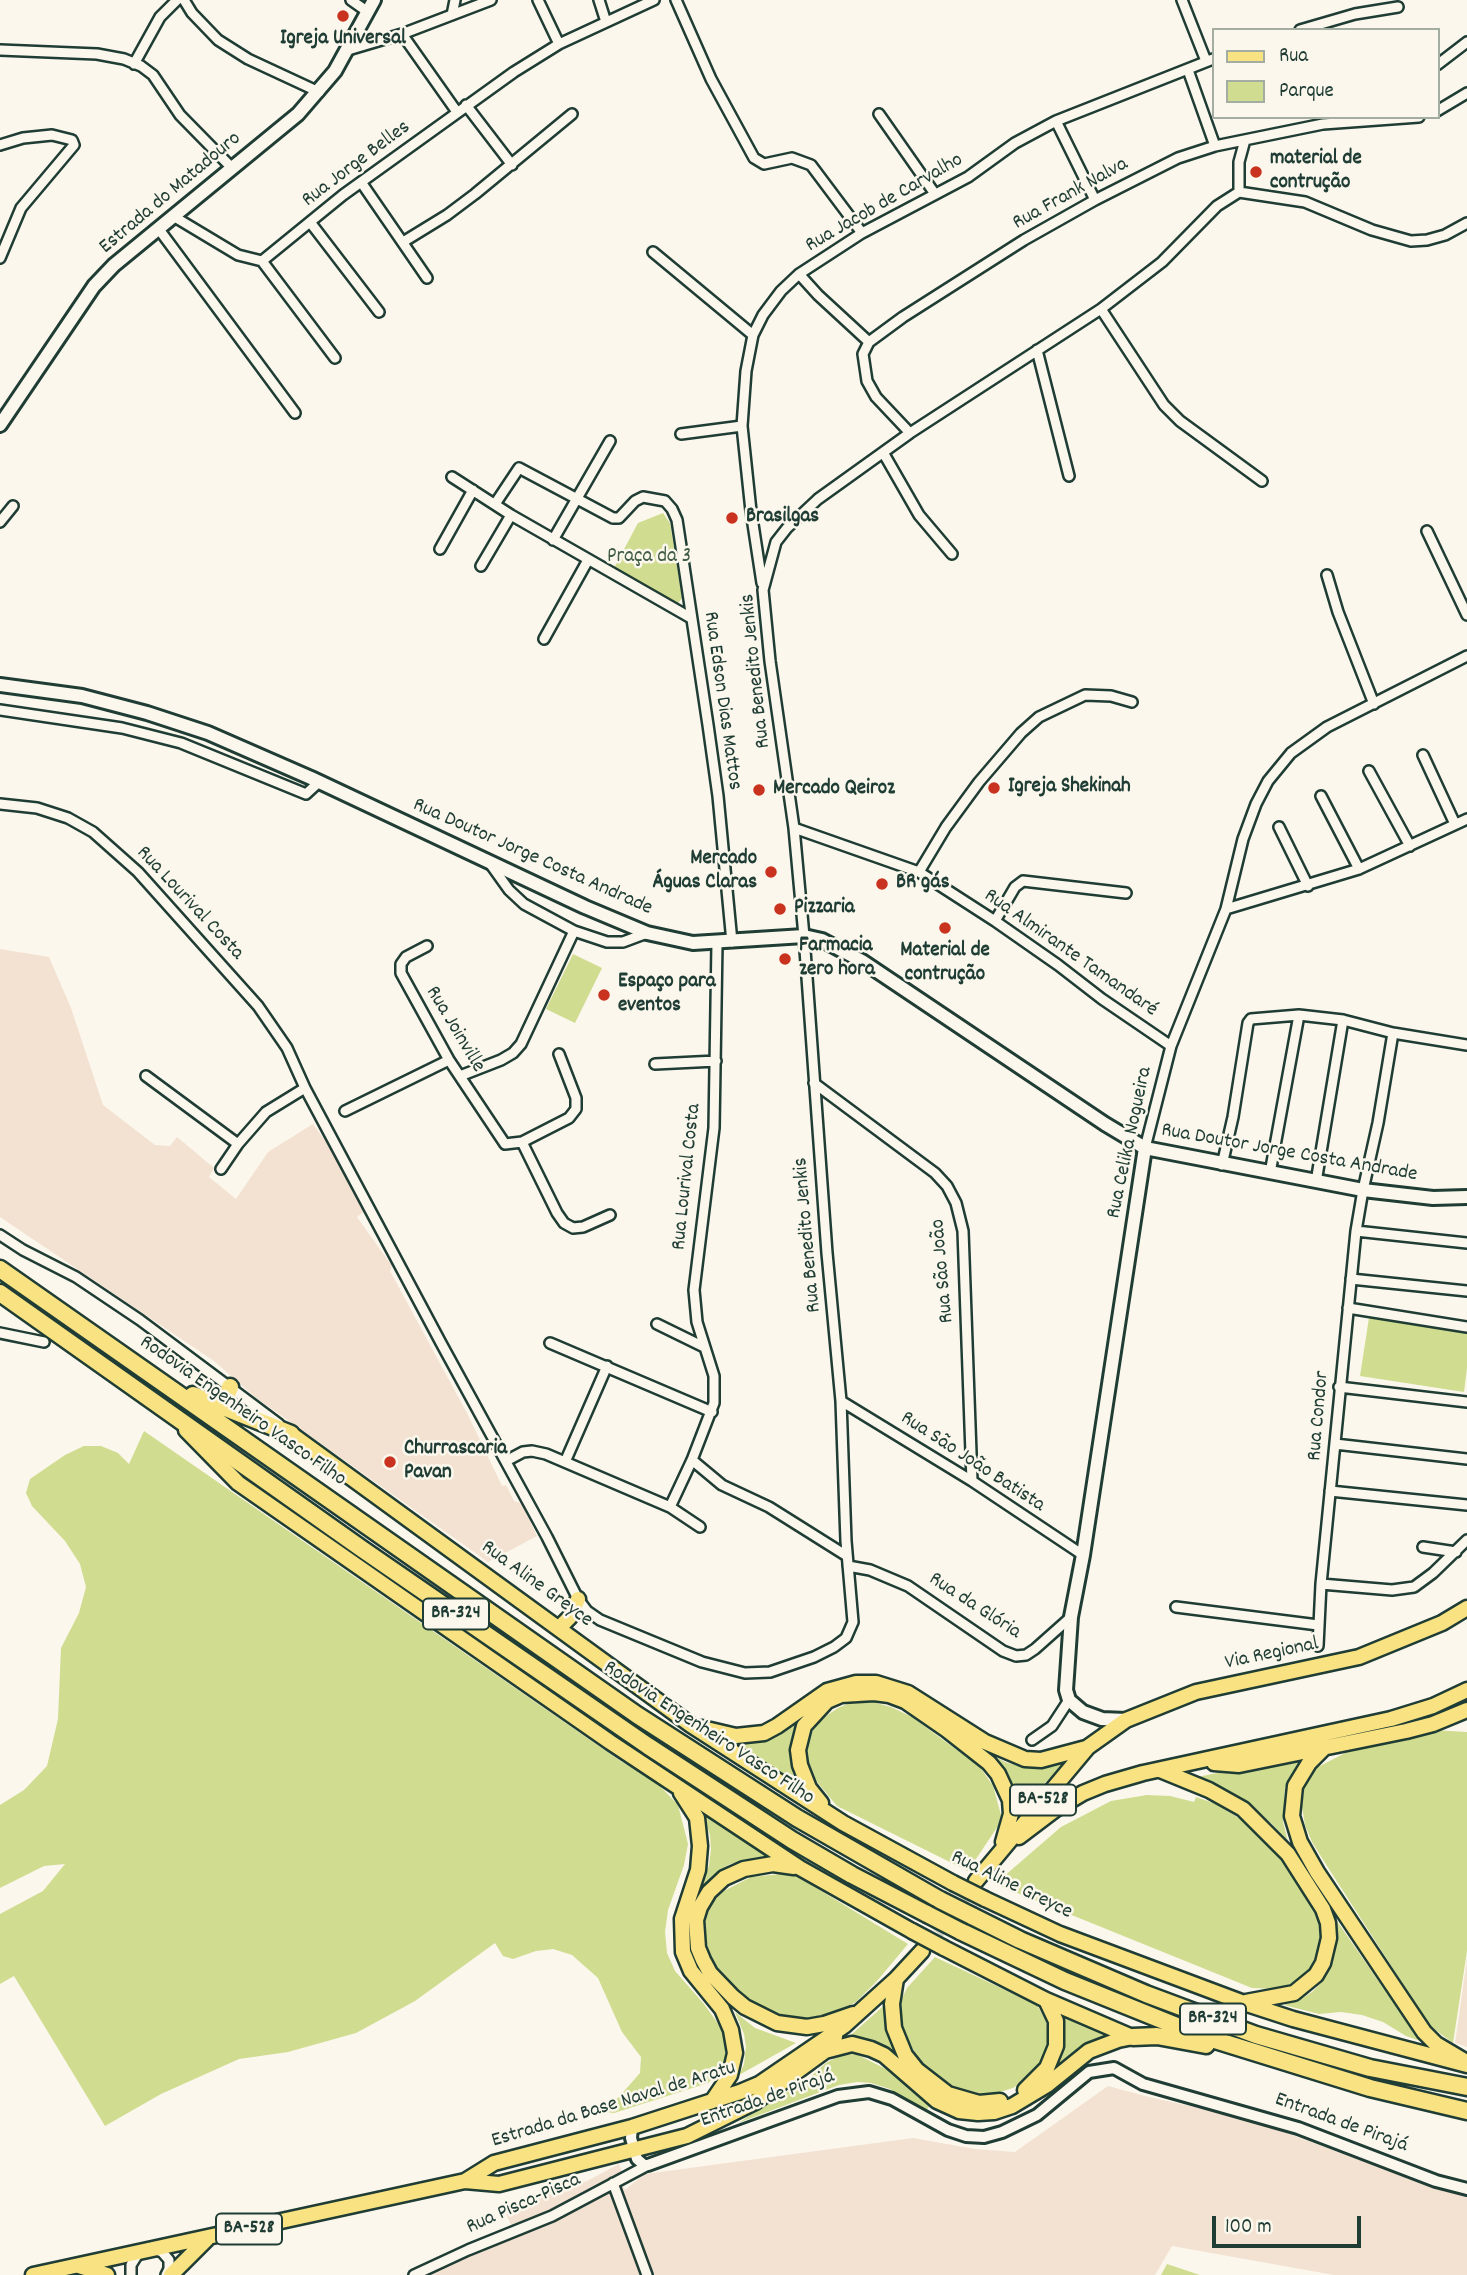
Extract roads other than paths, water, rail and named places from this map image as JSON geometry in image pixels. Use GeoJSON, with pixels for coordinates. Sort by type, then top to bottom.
{"type":"FeatureCollection","features":[{"type":"Feature","properties":{"kind":"highway","name":"Rodovia Engenheiro Vasco Filho"},"geometry":{"type":"LineString","coordinates":[[0,1269],[678,1742],[819,1831],[940,1900],[1020,1940],[1146,1994],[1256,2035],[1370,2068],[1467,2087]]}},
{"type":"Feature","properties":{"kind":"highway","name":"Rodovia Engenheiro Vasco Filho"},"geometry":{"type":"LineString","coordinates":[[0,1293],[362,1549],[670,1760],[804,1847],[960,1931],[1121,2005],[1260,2055],[1370,2088],[1467,2111]]}},
{"type":"Feature","properties":{"kind":"highway"},"geometry":{"type":"LineString","coordinates":[[167,1385],[291,1434]]}},
{"type":"Feature","properties":{"kind":"highway"},"geometry":{"type":"LineString","coordinates":[[215,1404],[226,1397],[230,1387]]}},
{"type":"Feature","properties":{"kind":"highway"},"geometry":{"type":"LineString","coordinates":[[1133,2038],[1157,2036],[1260,2055]]}},
{"type":"Feature","properties":{"kind":"main road","name":"Estrada do Matadouro"},"geometry":{"type":"LineString","coordinates":[[0,425],[94,286],[114,265],[298,114],[319,92],[348,50],[371,6]]}},
{"type":"Feature","properties":{"kind":"main road","name":"Rua Doutor Jorge Costa Andrade"},"geometry":{"type":"LineString","coordinates":[[0,685],[82,696],[208,733],[319,782],[581,906],[647,933],[677,941],[717,943],[804,936],[822,940],[862,961],[1145,1148],[1363,1190],[1433,1198],[1467,1198]]}},
{"type":"Feature","properties":{"kind":"main road","name":"Rua Celika Nogueira"},"geometry":{"type":"LineString","coordinates":[[1069,1700],[1066,1690],[1071,1617],[1083,1555],[1145,1148]]}},
{"type":"Feature","properties":{"kind":"main road"},"geometry":{"type":"LineString","coordinates":[[163,1406],[238,1483],[800,1868],[944,1948],[1046,2000],[1133,2038]]}},
{"type":"Feature","properties":{"kind":"main road","name":"Rua Aline Greyce"},"geometry":{"type":"LineString","coordinates":[[291,1434],[691,1725],[843,1823],[953,1883],[1059,1934],[1244,2003],[1293,2019],[1467,2063]]}},
{"type":"Feature","properties":{"kind":"main road"},"geometry":{"type":"LineString","coordinates":[[559,1628],[570,1617],[578,1599]]}},
{"type":"Feature","properties":{"kind":"main road","name":"Via Regional"},"geometry":{"type":"LineString","coordinates":[[1087,1747],[1126,1720],[1196,1692],[1359,1657],[1442,1623],[1467,1608]]}},
{"type":"Feature","properties":{"kind":"main road"},"geometry":{"type":"LineString","coordinates":[[691,1725],[736,1736],[764,1733],[777,1727],[827,1691],[843,1685],[876,1683],[892,1686],[915,1696],[985,1742],[1024,1759],[1041,1760],[1087,1747]]}},
{"type":"Feature","properties":{"kind":"main road"},"geometry":{"type":"LineString","coordinates":[[999,1853],[1056,1808],[1083,1793],[1159,1770],[1391,1719],[1433,1706],[1467,1690]]}},
{"type":"Feature","properties":{"kind":"main road"},"geometry":{"type":"LineString","coordinates":[[843,1823],[819,1800],[803,1777],[798,1750],[804,1726],[819,1709],[841,1695],[889,1695],[905,1701],[947,1730],[989,1763],[998,1774],[1010,1800],[1012,1814],[999,1853]]}},
{"type":"Feature","properties":{"kind":"main road"},"geometry":{"type":"LineString","coordinates":[[1069,1700],[1093,1716],[1126,1720]]}},
{"type":"Feature","properties":{"kind":"main road"},"geometry":{"type":"LineString","coordinates":[[1206,1761],[1239,1765],[1406,1731],[1433,1724],[1467,1710]]}},
{"type":"Feature","properties":{"kind":"main road","name":"BA-528"},"geometry":{"type":"LineString","coordinates":[[976,1881],[1087,1747]]}},
{"type":"Feature","properties":{"kind":"main road"},"geometry":{"type":"LineString","coordinates":[[1324,1748],[1309,1763],[1295,1786],[1292,1816],[1300,1842],[1424,2032],[1436,2044],[1467,2063]]}},
{"type":"Feature","properties":{"kind":"main road"},"geometry":{"type":"LineString","coordinates":[[1159,1770],[1209,1790],[1242,1809],[1288,1854],[1323,1909],[1329,1938],[1323,1963],[1316,1975],[1294,1993],[1244,2003]]}},
{"type":"Feature","properties":{"kind":"main road"},"geometry":{"type":"LineString","coordinates":[[664,1777],[692,1807],[699,1833],[698,1870],[682,1919],[683,1952],[691,1972],[722,2009],[735,2053],[730,2076],[712,2101]]}},
{"type":"Feature","properties":{"kind":"main road"},"geometry":{"type":"LineString","coordinates":[[800,1868],[773,1864],[755,1866],[737,1871],[716,1885],[704,1899],[696,1920],[698,1948],[703,1961],[710,1973],[733,1997],[745,2007],[776,2023],[807,2027],[861,2011]]}},
{"type":"Feature","properties":{"kind":"main road","name":"Estrada da Base Naval de Aratu"},"geometry":{"type":"LineString","coordinates":[[33,2275],[465,2181],[494,2163],[632,2127],[759,2084],[844,2026],[896,1979],[922,1951]]}},
{"type":"Feature","properties":{"kind":"main road"},"geometry":{"type":"LineString","coordinates":[[896,1979],[892,2016],[898,2042],[905,2055],[917,2070],[948,2094],[979,2103],[995,2102],[1026,2090],[1047,2068],[1053,2057],[1057,2035],[1056,2021],[1046,2000]]}},
{"type":"Feature","properties":{"kind":"main road"},"geometry":{"type":"LineString","coordinates":[[465,2181],[499,2184],[687,2136],[755,2102],[825,2051],[844,2026]]}},
{"type":"Feature","properties":{"kind":"main road"},"geometry":{"type":"LineString","coordinates":[[825,2051],[852,2044],[871,2049],[884,2055],[937,2101],[960,2110],[978,2113],[994,2112],[1012,2106],[1047,2085],[1089,2051],[1118,2040],[1133,2038]]}},
{"type":"Feature","properties":{"kind":"main road"},"geometry":{"type":"LineString","coordinates":[[169,2275],[207,2238]]}},
{"type":"Feature","properties":{"kind":"main road"},"geometry":{"type":"LineString","coordinates":[[78,2265],[107,2275]]}},
{"type":"Feature","properties":{"kind":"street"},"geometry":{"type":"LineString","coordinates":[[134,64],[160,17],[177,0]]}},
{"type":"Feature","properties":{"kind":"street"},"geometry":{"type":"LineString","coordinates":[[184,0],[192,13],[218,40],[248,59],[319,92]]}},
{"type":"Feature","properties":{"kind":"street"},"geometry":{"type":"LineString","coordinates":[[351,0],[371,6]]}},
{"type":"Feature","properties":{"kind":"street"},"geometry":{"type":"LineString","coordinates":[[452,15],[455,0]]}},
{"type":"Feature","properties":{"kind":"street"},"geometry":{"type":"LineString","coordinates":[[348,50],[402,34],[491,0]]}},
{"type":"Feature","properties":{"kind":"street"},"geometry":{"type":"LineString","coordinates":[[538,0],[559,44]]}},
{"type":"Feature","properties":{"kind":"street"},"geometry":{"type":"LineString","coordinates":[[599,0],[606,22]]}},
{"type":"Feature","properties":{"kind":"street","name":"Rua Jorge Belles"},"geometry":{"type":"LineString","coordinates":[[262,261],[361,181],[457,112],[559,44],[654,0]]}},
{"type":"Feature","properties":{"kind":"street"},"geometry":{"type":"LineString","coordinates":[[676,0],[717,90],[754,158],[764,164],[792,158],[811,165],[862,233]]}},
{"type":"Feature","properties":{"kind":"street"},"geometry":{"type":"LineString","coordinates":[[1182,0],[1209,60]]}},
{"type":"Feature","properties":{"kind":"street"},"geometry":{"type":"LineString","coordinates":[[1307,28],[1355,14],[1398,7]]}},
{"type":"Feature","properties":{"kind":"street"},"geometry":{"type":"LineString","coordinates":[[402,34],[457,112]]}},
{"type":"Feature","properties":{"kind":"street"},"geometry":{"type":"LineString","coordinates":[[1439,64],[1467,43]]}},
{"type":"Feature","properties":{"kind":"street"},"geometry":{"type":"LineString","coordinates":[[0,50],[97,54],[124,59],[134,64],[153,75],[180,115],[232,168]]}},
{"type":"Feature","properties":{"kind":"street","name":"Rua Jacob de Carvalho"},"geometry":{"type":"LineString","coordinates":[[763,590],[751,511],[743,426],[746,371],[753,335],[772,301],[799,274],[862,233],[968,177],[1015,143],[1056,121],[1209,60]]}},
{"type":"Feature","properties":{"kind":"street"},"geometry":{"type":"LineString","coordinates":[[1188,70],[1215,146]]}},
{"type":"Feature","properties":{"kind":"street"},"geometry":{"type":"LineString","coordinates":[[1439,110],[1467,93]]}},
{"type":"Feature","properties":{"kind":"street"},"geometry":{"type":"LineString","coordinates":[[466,106],[512,165]]}},
{"type":"Feature","properties":{"kind":"street"},"geometry":{"type":"LineString","coordinates":[[403,242],[447,215],[572,114]]}},
{"type":"Feature","properties":{"kind":"street"},"geometry":{"type":"LineString","coordinates":[[879,114],[935,194]]}},
{"type":"Feature","properties":{"kind":"street","name":"Rua Frank Nalva"},"geometry":{"type":"LineString","coordinates":[[869,342],[903,317],[1024,240],[1178,158],[1215,146],[1323,124],[1392,119]]}},
{"type":"Feature","properties":{"kind":"street"},"geometry":{"type":"LineString","coordinates":[[1056,121],[1095,200]]}},
{"type":"Feature","properties":{"kind":"street"},"geometry":{"type":"LineString","coordinates":[[0,145],[23,138],[52,135],[72,140],[74,145],[21,208],[0,258]]}},
{"type":"Feature","properties":{"kind":"street"},"geometry":{"type":"LineString","coordinates":[[1245,140],[1239,162],[1239,192],[1305,202],[1372,230],[1411,241],[1445,235],[1467,223]]}},
{"type":"Feature","properties":{"kind":"street"},"geometry":{"type":"LineString","coordinates":[[361,181],[427,278]]}},
{"type":"Feature","properties":{"kind":"street","name":"Rua Benedito Jenkis"},"geometry":{"type":"LineString","coordinates":[[850,1588],[841,1401],[804,936],[794,828],[770,661],[763,590],[773,550],[786,528],[818,499],[911,433],[1101,309],[1162,262],[1217,206],[1239,192]]}},
{"type":"Feature","properties":{"kind":"street"},"geometry":{"type":"LineString","coordinates":[[173,216],[238,255],[262,261],[335,358]]}},
{"type":"Feature","properties":{"kind":"street"},"geometry":{"type":"LineString","coordinates":[[310,222],[379,312]]}},
{"type":"Feature","properties":{"kind":"street"},"geometry":{"type":"LineString","coordinates":[[158,228],[295,413]]}},
{"type":"Feature","properties":{"kind":"street"},"geometry":{"type":"LineString","coordinates":[[653,252],[753,335]]}},
{"type":"Feature","properties":{"kind":"street"},"geometry":{"type":"LineString","coordinates":[[799,274],[869,342],[863,354],[867,381],[876,397],[911,433]]}},
{"type":"Feature","properties":{"kind":"street"},"geometry":{"type":"LineString","coordinates":[[1101,309],[1164,405],[1180,421],[1262,481]]}},
{"type":"Feature","properties":{"kind":"street"},"geometry":{"type":"LineString","coordinates":[[1037,350],[1069,476]]}},
{"type":"Feature","properties":{"kind":"street"},"geometry":{"type":"LineString","coordinates":[[681,434],[743,426]]}},
{"type":"Feature","properties":{"kind":"street"},"geometry":{"type":"LineString","coordinates":[[553,540],[610,440]]}},
{"type":"Feature","properties":{"kind":"street"},"geometry":{"type":"LineString","coordinates":[[884,454],[919,515],[951,554]]}},
{"type":"Feature","properties":{"kind":"street"},"geometry":{"type":"LineString","coordinates":[[495,504],[519,468],[577,498]]}},
{"type":"Feature","properties":{"kind":"street"},"geometry":{"type":"LineString","coordinates":[[452,477],[553,540],[691,618]]}},
{"type":"Feature","properties":{"kind":"street"},"geometry":{"type":"LineString","coordinates":[[440,549],[473,490]]}},
{"type":"Feature","properties":{"kind":"street","name":"Rua Edson Dias Mattos"},"geometry":{"type":"LineString","coordinates":[[577,498],[613,518],[619,518],[635,501],[649,497],[665,501],[677,520],[718,796],[732,942]]}},
{"type":"Feature","properties":{"kind":"street"},"geometry":{"type":"LineString","coordinates":[[0,522],[13,506]]}},
{"type":"Feature","properties":{"kind":"street"},"geometry":{"type":"LineString","coordinates":[[481,566],[511,515]]}},
{"type":"Feature","properties":{"kind":"street"},"geometry":{"type":"LineString","coordinates":[[1427,531],[1467,615]]}},
{"type":"Feature","properties":{"kind":"street"},"geometry":{"type":"LineString","coordinates":[[544,639],[588,560]]}},
{"type":"Feature","properties":{"kind":"street"},"geometry":{"type":"LineString","coordinates":[[1328,575],[1338,612],[1374,704]]}},
{"type":"Feature","properties":{"kind":"street","name":"Rua Celika Nogueira"},"geometry":{"type":"LineString","coordinates":[[1145,1148],[1171,1046],[1226,909],[1243,839],[1256,804],[1280,765],[1291,753],[1327,727],[1467,656]]}},
{"type":"Feature","properties":{"kind":"street"},"geometry":{"type":"LineString","coordinates":[[919,872],[946,827],[979,782],[1004,751],[1039,717],[1085,695],[1132,702]]}},
{"type":"Feature","properties":{"kind":"street"},"geometry":{"type":"LineString","coordinates":[[0,710],[122,728],[181,743],[306,794],[319,782]]}},
{"type":"Feature","properties":{"kind":"street"},"geometry":{"type":"LineString","coordinates":[[1423,755],[1455,824]]}},
{"type":"Feature","properties":{"kind":"street"},"geometry":{"type":"LineString","coordinates":[[1369,771],[1409,846]]}},
{"type":"Feature","properties":{"kind":"street"},"geometry":{"type":"LineString","coordinates":[[1321,796],[1359,869]]}},
{"type":"Feature","properties":{"kind":"street","name":"Rua Lourival Costa"},"geometry":{"type":"LineString","coordinates":[[0,804],[37,808],[68,818],[93,832],[138,872],[258,1006],[287,1048],[305,1088],[578,1599],[587,1611],[600,1620],[702,1662],[745,1673],[770,1672],[834,1647],[846,1638],[853,1622],[850,1588]]}},
{"type":"Feature","properties":{"kind":"street"},"geometry":{"type":"LineString","coordinates":[[1226,909],[1359,869],[1467,819]]}},
{"type":"Feature","properties":{"kind":"street"},"geometry":{"type":"LineString","coordinates":[[1279,827],[1308,886]]}},
{"type":"Feature","properties":{"kind":"street","name":"Rua Almirante Tamandaré"},"geometry":{"type":"LineString","coordinates":[[794,828],[919,872],[995,921],[1171,1046]]}},
{"type":"Feature","properties":{"kind":"street"},"geometry":{"type":"LineString","coordinates":[[488,861],[509,890],[524,904],[574,931],[607,942],[622,942],[647,933]]}},
{"type":"Feature","properties":{"kind":"street"},"geometry":{"type":"LineString","coordinates":[[995,921],[1015,887],[1023,881],[1126,893]]}},
{"type":"Feature","properties":{"kind":"street"},"geometry":{"type":"LineString","coordinates":[[460,1076],[502,1060],[521,1044],[574,931]]}},
{"type":"Feature","properties":{"kind":"street","name":"Rua Lourival Costa"},"geometry":{"type":"LineString","coordinates":[[670,1507],[712,1412],[715,1390],[697,1322],[694,1290],[711,1168],[716,1061],[717,943]]}},
{"type":"Feature","properties":{"kind":"street","name":"Rua Joinville"},"geometry":{"type":"LineString","coordinates":[[427,946],[406,957],[401,964],[401,973],[449,1060],[499,1139],[509,1145],[522,1142]]}},
{"type":"Feature","properties":{"kind":"street"},"geometry":{"type":"LineString","coordinates":[[1270,1173],[1299,1015]]}},
{"type":"Feature","properties":{"kind":"street"},"geometry":{"type":"LineString","coordinates":[[1223,1165],[1248,1023],[1254,1017],[1299,1015],[1343,1020],[1393,1033],[1467,1045]]}},
{"type":"Feature","properties":{"kind":"street"},"geometry":{"type":"LineString","coordinates":[[1316,1182],[1343,1020]]}},
{"type":"Feature","properties":{"kind":"street","name":"Rua Condor"},"geometry":{"type":"LineString","coordinates":[[1318,1646],[1339,1387],[1356,1231],[1393,1033]]}},
{"type":"Feature","properties":{"kind":"street"},"geometry":{"type":"LineString","coordinates":[[559,1054],[576,1098],[576,1109],[569,1118],[522,1142],[564,1223],[572,1228],[583,1227],[610,1215]]}},
{"type":"Feature","properties":{"kind":"street"},"geometry":{"type":"LineString","coordinates":[[345,1111],[449,1060]]}},
{"type":"Feature","properties":{"kind":"street"},"geometry":{"type":"LineString","coordinates":[[655,1064],[716,1061]]}},
{"type":"Feature","properties":{"kind":"street"},"geometry":{"type":"LineString","coordinates":[[146,1076],[238,1144]]}},
{"type":"Feature","properties":{"kind":"street","name":"Rua São João"},"geometry":{"type":"LineString","coordinates":[[814,1083],[935,1173],[947,1186],[956,1203],[963,1231],[972,1481]]}},
{"type":"Feature","properties":{"kind":"street"},"geometry":{"type":"LineString","coordinates":[[221,1170],[238,1144],[266,1112],[305,1088]]}},
{"type":"Feature","properties":{"kind":"street"},"geometry":{"type":"LineString","coordinates":[[1356,1231],[1467,1243]]}},
{"type":"Feature","properties":{"kind":"street","name":"Rua Aline Greyce"},"geometry":{"type":"LineString","coordinates":[[0,1235],[76,1277],[140,1320],[291,1434]]}},
{"type":"Feature","properties":{"kind":"street"},"geometry":{"type":"LineString","coordinates":[[1351,1279],[1467,1291]]}},
{"type":"Feature","properties":{"kind":"street"},"geometry":{"type":"LineString","coordinates":[[1348,1308],[1467,1327]]}},
{"type":"Feature","properties":{"kind":"street"},"geometry":{"type":"LineString","coordinates":[[657,1324],[704,1347]]}},
{"type":"Feature","properties":{"kind":"street"},"geometry":{"type":"LineString","coordinates":[[0,1333],[44,1342]]}},
{"type":"Feature","properties":{"kind":"street"},"geometry":{"type":"LineString","coordinates":[[550,1343],[712,1412]]}},
{"type":"Feature","properties":{"kind":"street"},"geometry":{"type":"LineString","coordinates":[[565,1462],[607,1366]]}},
{"type":"Feature","properties":{"kind":"street"},"geometry":{"type":"LineString","coordinates":[[1339,1387],[1467,1402]]}},
{"type":"Feature","properties":{"kind":"street","name":"Rua São João Batista"},"geometry":{"type":"LineString","coordinates":[[841,1401],[972,1481],[1083,1555]]}},
{"type":"Feature","properties":{"kind":"street"},"geometry":{"type":"LineString","coordinates":[[1335,1444],[1467,1459]]}},
{"type":"Feature","properties":{"kind":"street"},"geometry":{"type":"LineString","coordinates":[[506,1461],[523,1452],[532,1451],[565,1462],[670,1507],[700,1527]]}},
{"type":"Feature","properties":{"kind":"street","name":"Rua da Glória"},"geometry":{"type":"LineString","coordinates":[[692,1460],[722,1485],[769,1507],[848,1561],[908,1586],[1003,1651],[1016,1656],[1026,1655],[1071,1617]]}},
{"type":"Feature","properties":{"kind":"street"},"geometry":{"type":"LineString","coordinates":[[1330,1491],[1467,1505]]}},
{"type":"Feature","properties":{"kind":"street"},"geometry":{"type":"LineString","coordinates":[[1321,1584],[1391,1590],[1414,1587],[1456,1552],[1467,1539]]}},
{"type":"Feature","properties":{"kind":"street"},"geometry":{"type":"LineString","coordinates":[[1423,1547],[1456,1552]]}},
{"type":"Feature","properties":{"kind":"street"},"geometry":{"type":"LineString","coordinates":[[1176,1607],[1318,1625]]}},
{"type":"Feature","properties":{"kind":"street"},"geometry":{"type":"LineString","coordinates":[[1032,1740],[1052,1726],[1069,1700]]}},
{"type":"Feature","properties":{"kind":"street","name":"Entrada de Pirajá"},"geometry":{"type":"LineString","coordinates":[[648,2165],[838,2096],[856,2093],[880,2094],[948,2130],[966,2136],[984,2137],[1002,2132],[1037,2115],[1089,2072],[1114,2068],[1143,2084],[1298,2128],[1436,2181],[1467,2189]]}},
{"type":"Feature","properties":{"kind":"street"},"geometry":{"type":"LineString","coordinates":[[1062,2073],[1089,2072]]}},
{"type":"Feature","properties":{"kind":"street"},"geometry":{"type":"LineString","coordinates":[[632,2127],[630,2134],[639,2163],[648,2165]]}},
{"type":"Feature","properties":{"kind":"street","name":"Rua Pisca-Pisca"},"geometry":{"type":"LineString","coordinates":[[414,2275],[552,2216],[648,2165]]}},
{"type":"Feature","properties":{"kind":"street"},"geometry":{"type":"LineString","coordinates":[[613,2183],[647,2275]]}},
{"type":"Feature","properties":{"kind":"street"},"geometry":{"type":"LineString","coordinates":[[156,2250],[169,2260],[169,2275]]}},
{"type":"Feature","properties":{"kind":"street"},"geometry":{"type":"LineString","coordinates":[[131,2275],[131,2265],[138,2254]]}},
{"type":"Feature","properties":{"kind":"tunnel"},"geometry":{"type":"LineString","coordinates":[[924,1949],[976,1882]]}},
{"type":"Feature","properties":{"kind":"place","name":"Igreja Universal"},"geometry":{"type":"Point","coordinates":[343,16]}},
{"type":"Feature","properties":{"kind":"place","name":"material de contrução"},"geometry":{"type":"Point","coordinates":[1256,172]}},
{"type":"Feature","properties":{"kind":"place","name":"Brasilgas"},"geometry":{"type":"Point","coordinates":[732,518]}},
{"type":"Feature","properties":{"kind":"place","name":"Igreja Shekinah"},"geometry":{"type":"Point","coordinates":[994,788]}},
{"type":"Feature","properties":{"kind":"place","name":"Mercado Qeiroz"},"geometry":{"type":"Point","coordinates":[759,790]}},
{"type":"Feature","properties":{"kind":"place","name":"Mercado Águas Claras"},"geometry":{"type":"Point","coordinates":[771,872]}},
{"type":"Feature","properties":{"kind":"place","name":"BR gás"},"geometry":{"type":"Point","coordinates":[882,884]}},
{"type":"Feature","properties":{"kind":"place","name":"Pizzaria"},"geometry":{"type":"Point","coordinates":[780,909]}},
{"type":"Feature","properties":{"kind":"place","name":"Material de contrução"},"geometry":{"type":"Point","coordinates":[945,928]}},
{"type":"Feature","properties":{"kind":"place","name":"Farmacia zero hora"},"geometry":{"type":"Point","coordinates":[785,959]}},
{"type":"Feature","properties":{"kind":"place","name":"Espaço para eventos"},"geometry":{"type":"Point","coordinates":[604,995]}},
{"type":"Feature","properties":{"kind":"place","name":"Churrascaria Pavan"},"geometry":{"type":"Point","coordinates":[390,1462]}},
{"type":"Feature","properties":{"kind":"park label","name":"Praça da 3"},"geometry":{"type":"Point","coordinates":[649,558]}}]}
